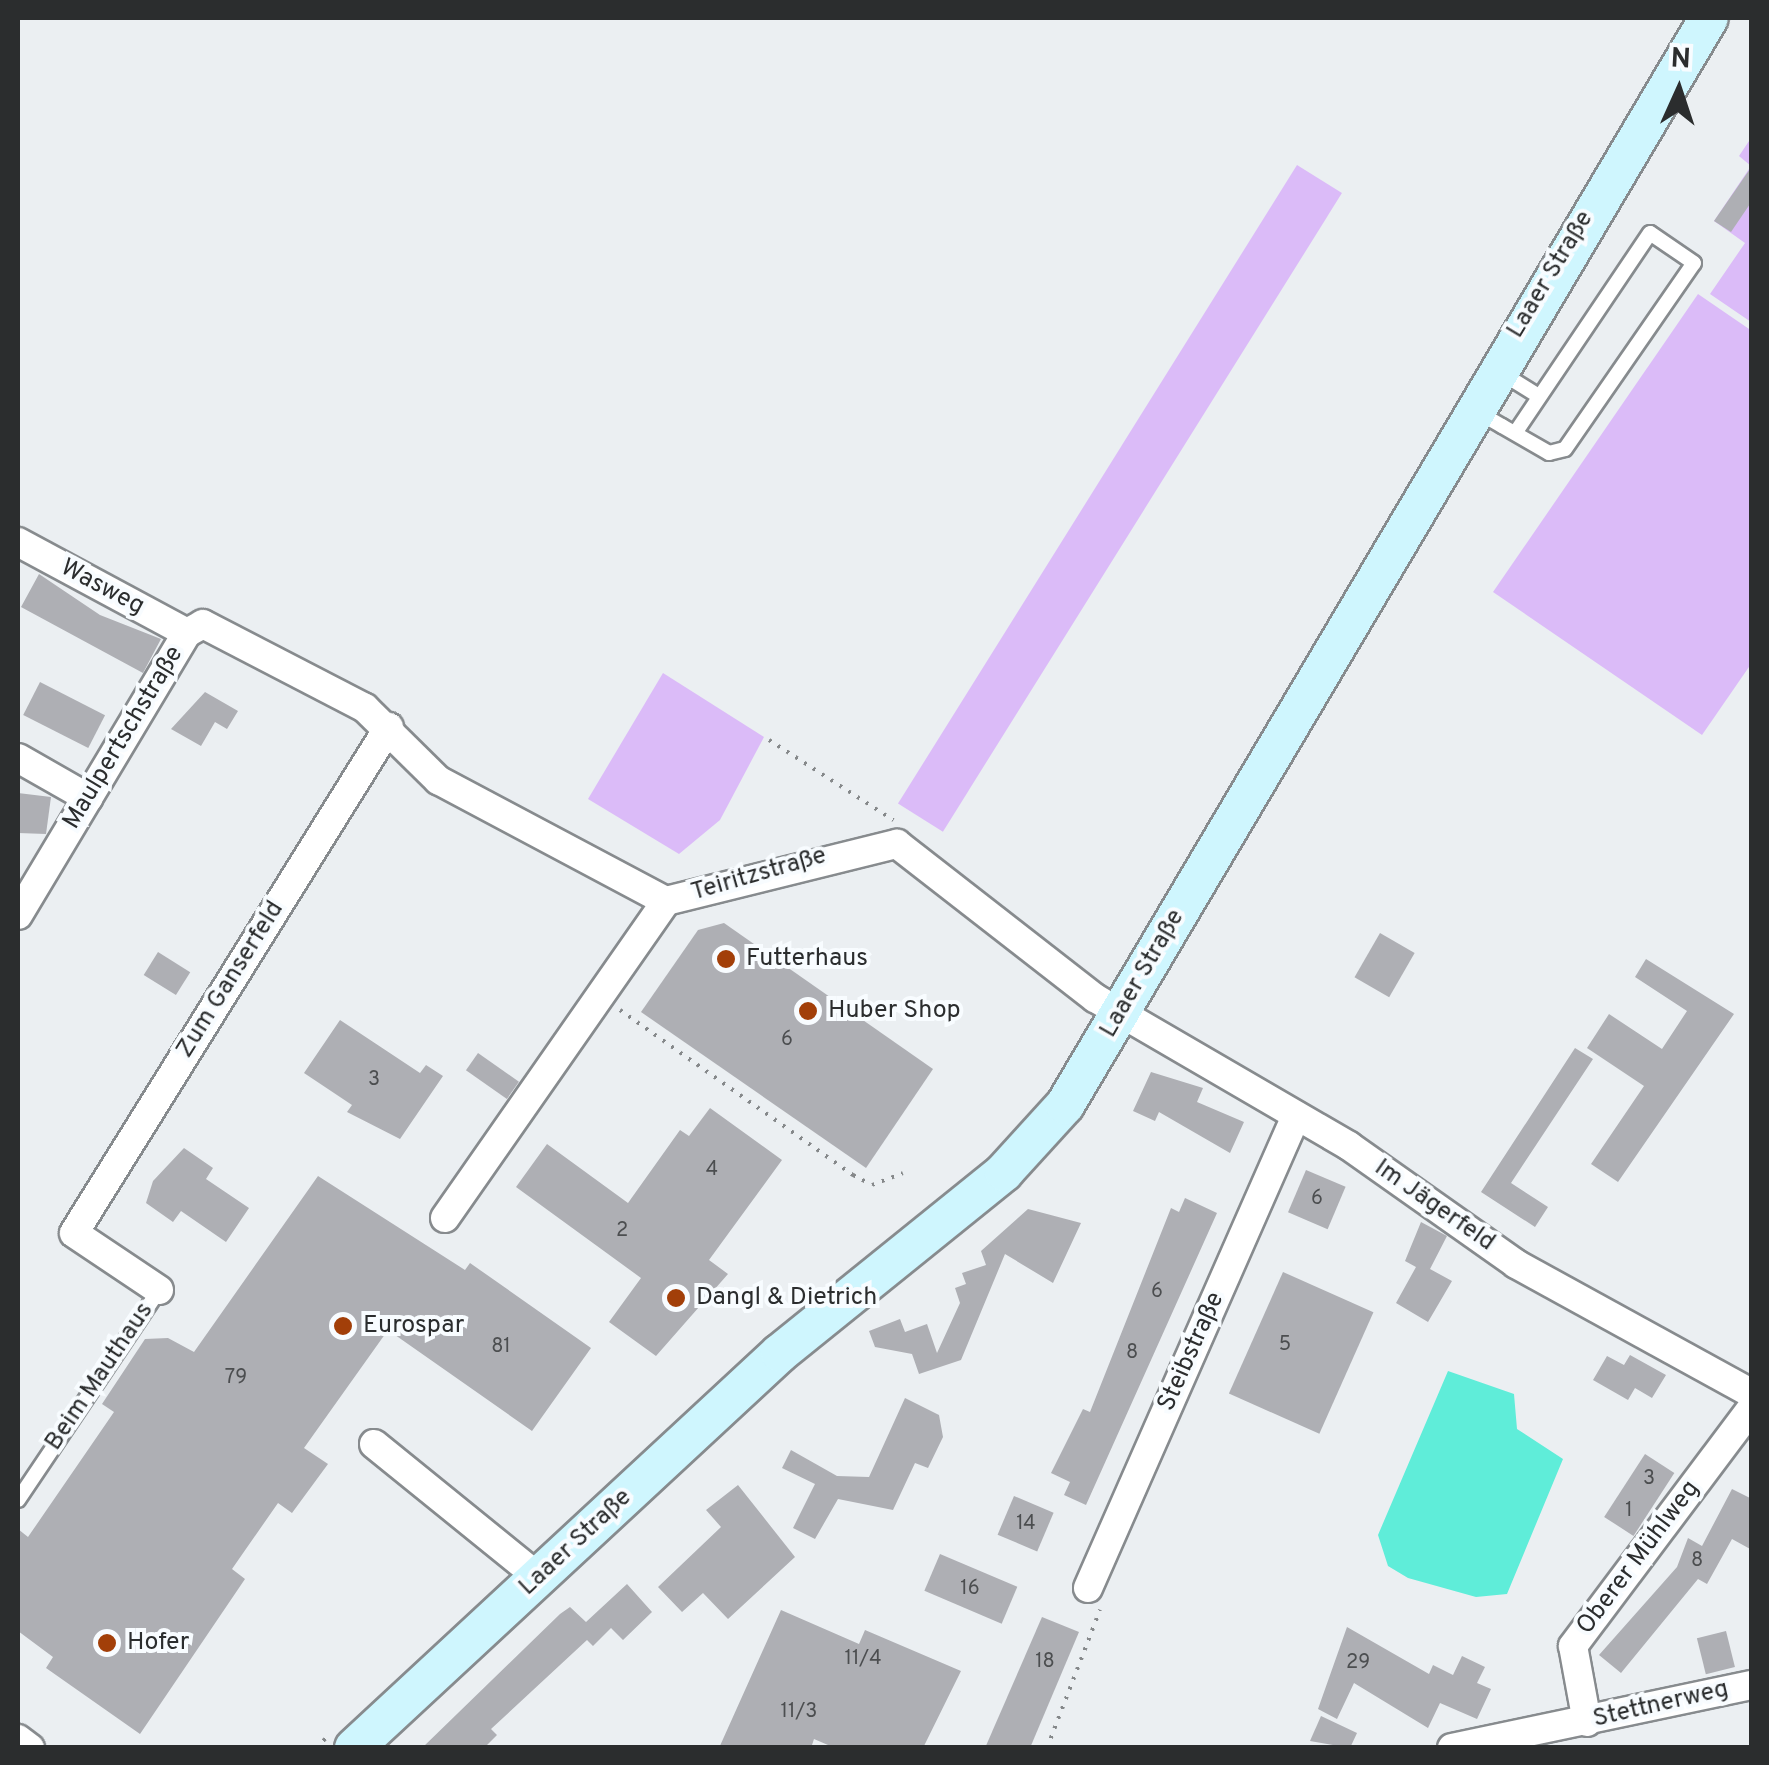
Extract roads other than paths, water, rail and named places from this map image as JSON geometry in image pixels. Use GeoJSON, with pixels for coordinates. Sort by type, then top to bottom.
{"type":"FeatureCollection","features":[{"type":"Feature","properties":{"kind":"street","name":"Laaer Straße"},"geometry":{"type":"LineString","coordinates":[[342,1741],[538,1577],[780,1353],[1019,1159],[1122,1011],[1495,368],[1709,18]]}},
{"type":"Feature","properties":{"kind":"street","name":"Wasweg"},"geometry":{"type":"LineString","coordinates":[[18,542],[187,633]]}},
{"type":"Feature","properties":{"kind":"street","name":"Maulpertschstraße"},"geometry":{"type":"LineString","coordinates":[[18,915],[187,633],[219,628],[388,727],[438,780],[666,901]]}},
{"type":"Feature","properties":{"kind":"street","name":"Zum Ganserfeld"},"geometry":{"type":"LineString","coordinates":[[74,1232],[388,727]]}},
{"type":"Feature","properties":{"kind":"street"},"geometry":{"type":"LineString","coordinates":[[18,758],[88,798]]}},
{"type":"Feature","properties":{"kind":"street","name":"Teiritzstraße"},"geometry":{"type":"LineString","coordinates":[[445,1218],[666,901],[897,844],[1053,969],[1122,1011]]}},
{"type":"Feature","properties":{"kind":"street","name":"Im Jägerfeld"},"geometry":{"type":"LineString","coordinates":[[1122,1011],[1296,1116],[1516,1264],[1752,1394]]}},
{"type":"Feature","properties":{"kind":"street","name":"Steibstraße"},"geometry":{"type":"LineString","coordinates":[[1088,1588],[1296,1116]]}},
{"type":"Feature","properties":{"kind":"street","name":"Beim Mauthaus"},"geometry":{"type":"LineString","coordinates":[[74,1232],[159,1290]]}},
{"type":"Feature","properties":{"kind":"street","name":"Oberer Mühlweg"},"geometry":{"type":"LineString","coordinates":[[1587,1722],[1574,1646],[1752,1408]]}},
{"type":"Feature","properties":{"kind":"street"},"geometry":{"type":"LineString","coordinates":[[374,1444],[538,1577]]}},
{"type":"Feature","properties":{"kind":"street","name":"Stettnerweg"},"geometry":{"type":"LineString","coordinates":[[1466,1746],[1752,1685]]}},
{"type":"Feature","properties":{"kind":"street"},"geometry":{"type":"LineString","coordinates":[[18,1739],[30,1748]]}},
{"type":"Feature","properties":{"kind":"lane"},"geometry":{"type":"LineString","coordinates":[[1472,408],[1515,433],[1549,452],[1565,448],[1694,263],[1650,233],[1515,433]]}},
{"type":"Feature","properties":{"kind":"lane"},"geometry":{"type":"LineString","coordinates":[[1495,368],[1537,396]]}},
{"type":"Feature","properties":{"kind":"lane","name":"Beim Mauthaus"},"geometry":{"type":"LineString","coordinates":[[18,1500],[159,1290]]}},
{"type":"Feature","properties":{"kind":"place","name":"Futterhaus"},"geometry":{"type":"Point","coordinates":[726,959]}},
{"type":"Feature","properties":{"kind":"place","name":"Huber Shop"},"geometry":{"type":"Point","coordinates":[808,1011]}},
{"type":"Feature","properties":{"kind":"place","name":"Dangl & Dietrich"},"geometry":{"type":"Point","coordinates":[676,1298]}},
{"type":"Feature","properties":{"kind":"place","name":"Eurospar"},"geometry":{"type":"Point","coordinates":[343,1326]}},
{"type":"Feature","properties":{"kind":"place","name":"Hofer"},"geometry":{"type":"Point","coordinates":[107,1643]}}]}
